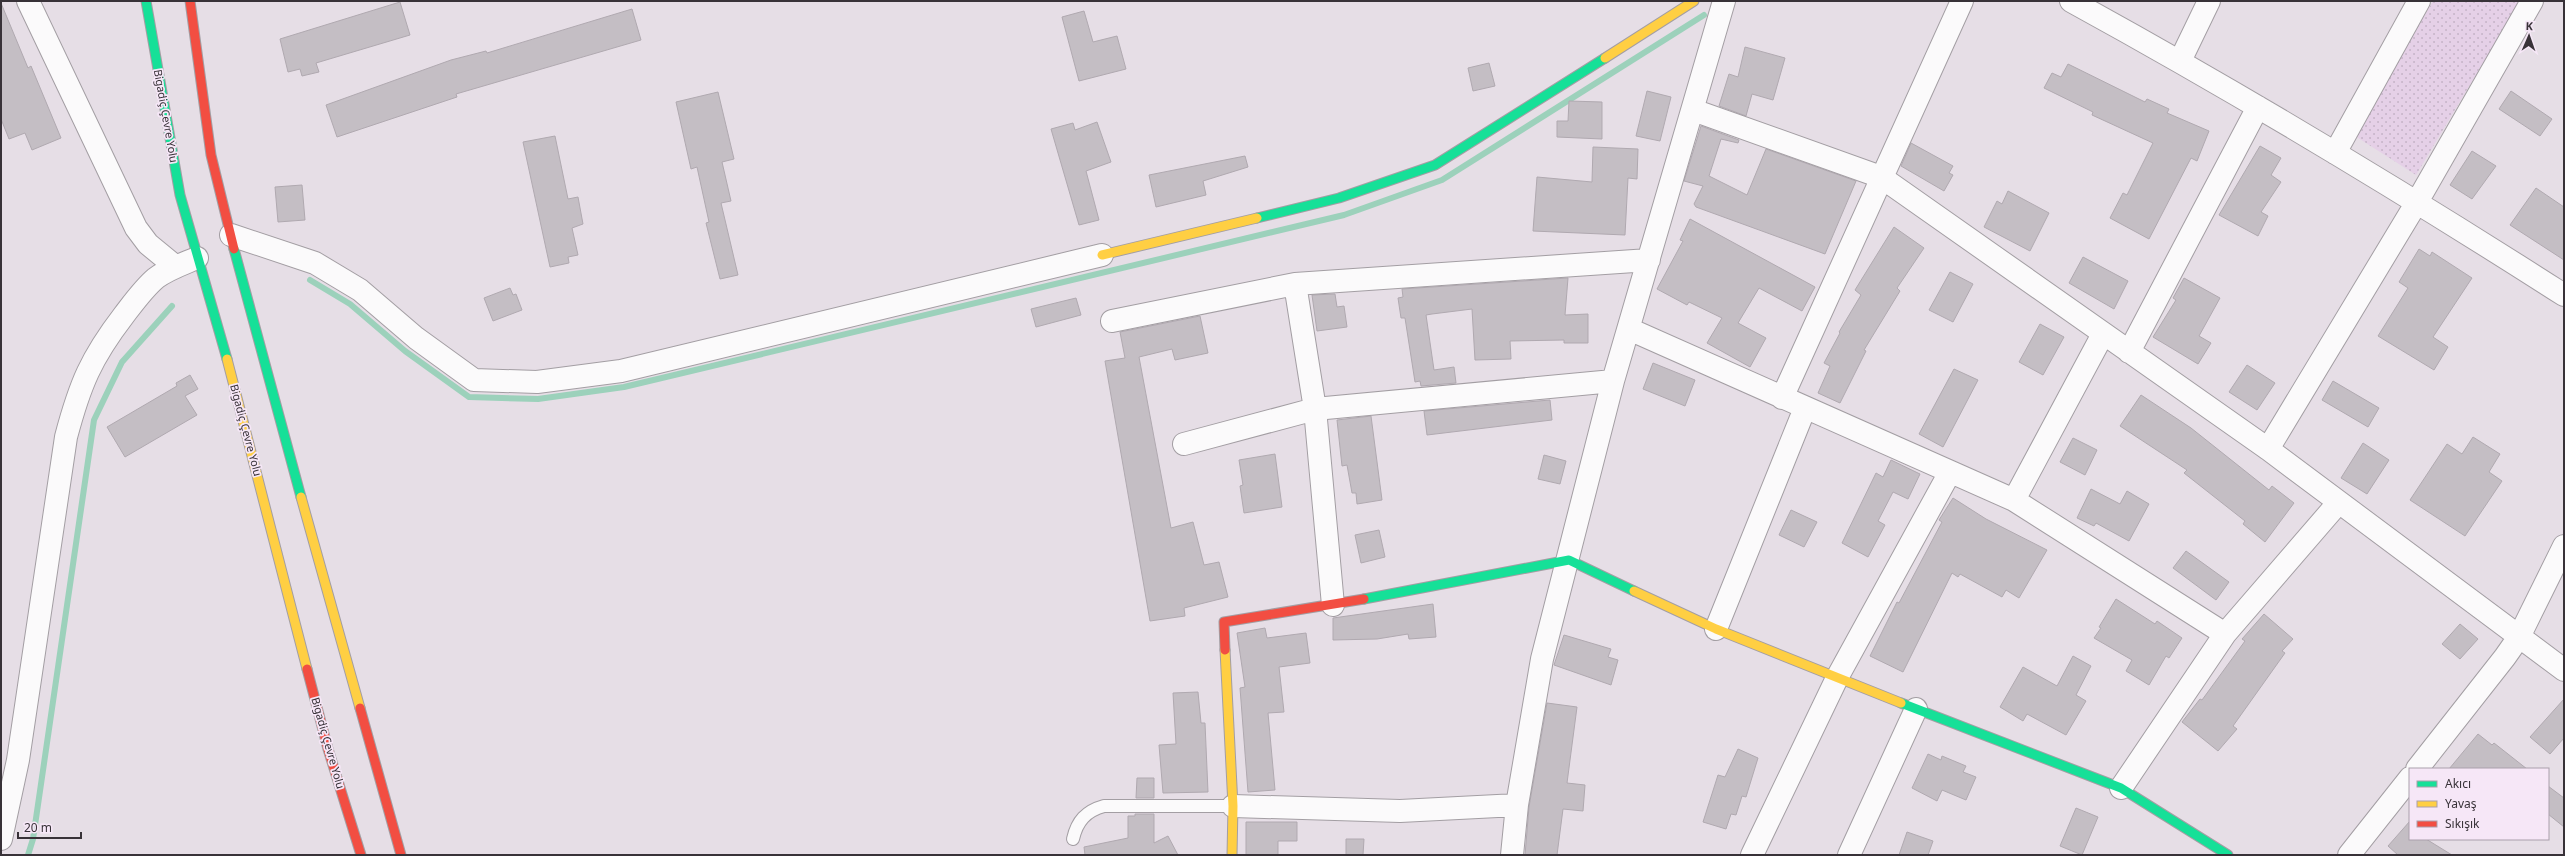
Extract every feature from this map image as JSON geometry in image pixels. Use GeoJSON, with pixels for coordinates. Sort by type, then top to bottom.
{"type":"FeatureCollection","features":[{"type":"Feature","properties":{"kind":"main road","name":"Bigadiç Çevre Yolu"},"geometry":{"type":"LineString","coordinates":[[146,1],[180,195],[230,370],[328,749],[361,855]]}},
{"type":"Feature","properties":{"kind":"main road"},"geometry":{"type":"LineString","coordinates":[[190,1],[211,155],[230,235],[401,855]]}},
{"type":"Feature","properties":{"kind":"main road"},"geometry":{"type":"LineString","coordinates":[[1102,255],[1339,198],[1435,165],[1694,1]]}},
{"type":"Feature","properties":{"kind":"main road"},"geometry":{"type":"LineString","coordinates":[[1232,855],[1233,806],[1224,622],[1333,605],[1569,560],[1716,628],[1838,676],[1916,709],[2121,788],[2228,855]]}},
{"type":"Feature","properties":{"kind":"street"},"geometry":{"type":"LineString","coordinates":[[28,1],[136,228],[148,244],[176,267]]}},
{"type":"Feature","properties":{"kind":"street"},"geometry":{"type":"LineString","coordinates":[[1512,855],[1517,805],[1542,659],[1569,560],[1613,381],[1724,1]]}},
{"type":"Feature","properties":{"kind":"street"},"geometry":{"type":"LineString","coordinates":[[1782,398],[1880,177],[1962,1]]}},
{"type":"Feature","properties":{"kind":"street"},"geometry":{"type":"LineString","coordinates":[[2071,1],[2180,61],[2336,153],[2417,202],[2564,295]]}},
{"type":"Feature","properties":{"kind":"street"},"geometry":{"type":"LineString","coordinates":[[2180,61],[2209,1]]}},
{"type":"Feature","properties":{"kind":"street"},"geometry":{"type":"LineString","coordinates":[[2336,153],[2419,1]]}},
{"type":"Feature","properties":{"kind":"street"},"geometry":{"type":"LineString","coordinates":[[2268,449],[2417,202],[2532,1]]}},
{"type":"Feature","properties":{"kind":"street"},"geometry":{"type":"LineString","coordinates":[[2130,352],[2258,107]]}},
{"type":"Feature","properties":{"kind":"street"},"geometry":{"type":"LineString","coordinates":[[1693,110],[1880,177],[2268,449],[2564,670]]}},
{"type":"Feature","properties":{"kind":"street"},"geometry":{"type":"LineString","coordinates":[[230,235],[315,263],[360,290],[416,338],[474,380],[537,382],[621,371],[1102,255]]}},
{"type":"Feature","properties":{"kind":"street"},"geometry":{"type":"LineString","coordinates":[[1,839],[6,799],[66,437],[76,398],[89,366],[106,338],[142,291],[157,278],[176,267],[197,258]]}},
{"type":"Feature","properties":{"kind":"street"},"geometry":{"type":"LineString","coordinates":[[1112,321],[1295,284],[1649,260]]}},
{"type":"Feature","properties":{"kind":"street"},"geometry":{"type":"LineString","coordinates":[[1295,284],[1315,409],[1333,605]]}},
{"type":"Feature","properties":{"kind":"street"},"geometry":{"type":"LineString","coordinates":[[1629,328],[1782,398],[2014,500],[2226,634]]}},
{"type":"Feature","properties":{"kind":"street"},"geometry":{"type":"LineString","coordinates":[[2014,500],[2103,334]]}},
{"type":"Feature","properties":{"kind":"street"},"geometry":{"type":"LineString","coordinates":[[1184,444],[1315,409],[1613,381]]}},
{"type":"Feature","properties":{"kind":"street"},"geometry":{"type":"LineString","coordinates":[[1716,628],[1806,408]]}},
{"type":"Feature","properties":{"kind":"street"},"geometry":{"type":"LineString","coordinates":[[1752,855],[1838,676],[1950,472]]}},
{"type":"Feature","properties":{"kind":"street"},"geometry":{"type":"LineString","coordinates":[[2121,788],[2226,634],[2339,502]]}},
{"type":"Feature","properties":{"kind":"street"},"geometry":{"type":"LineString","coordinates":[[2418,768],[2505,658],[2518,637],[2564,546]]}},
{"type":"Feature","properties":{"kind":"street"},"geometry":{"type":"LineString","coordinates":[[1849,855],[1916,709]]}},
{"type":"Feature","properties":{"kind":"street"},"geometry":{"type":"LineString","coordinates":[[2349,855],[2409,779]]}},
{"type":"Feature","properties":{"kind":"street"},"geometry":{"type":"LineString","coordinates":[[1233,806],[1400,811],[1517,805]]}},
{"type":"Feature","properties":{"kind":"lane"},"geometry":{"type":"LineString","coordinates":[[1073,839],[1080,820],[1086,813],[1104,806],[1233,806]]}},
{"type":"Feature","properties":{"kind":"shaded area"},"geometry":{"type":"Polygon","coordinates":[[[2433,1],[2520,1],[2416,175],[2355,136],[2433,1]]]}},
{"type":"Feature","properties":{"kind":"building"},"geometry":{"type":"Polygon","coordinates":[[[400,2],[410,35],[316,63],[319,72],[302,76],[300,69],[288,72],[280,39],[400,2]]]}},
{"type":"Feature","properties":{"kind":"building"},"geometry":{"type":"Polygon","coordinates":[[[1,3],[28,68],[31,66],[61,138],[32,150],[25,133],[9,139],[1,119],[1,3]]]}},
{"type":"Feature","properties":{"kind":"building"},"geometry":{"type":"Polygon","coordinates":[[[632,9],[641,40],[456,94],[457,97],[337,137],[326,105],[451,60],[486,51],[487,53],[632,9]]]}},
{"type":"Feature","properties":{"kind":"building"},"geometry":{"type":"Polygon","coordinates":[[[1084,11],[1093,42],[1117,36],[1126,69],[1079,81],[1062,17],[1084,11]]]}},
{"type":"Feature","properties":{"kind":"building"},"geometry":{"type":"Polygon","coordinates":[[[1745,47],[1785,58],[1773,100],[1752,94],[1746,116],[1719,106],[1729,74],[1738,77],[1745,47]]]}},
{"type":"Feature","properties":{"kind":"building"},"geometry":{"type":"Polygon","coordinates":[[[1489,63],[1495,86],[1473,91],[1468,68],[1489,63]]]}},
{"type":"Feature","properties":{"kind":"building"},"geometry":{"type":"Polygon","coordinates":[[[2068,64],[2145,102],[2147,99],[2169,109],[2167,113],[2209,131],[2197,161],[2191,158],[2149,239],[2110,218],[2123,193],[2127,195],[2153,143],[2092,115],[2093,112],[2044,88],[2052,73],[2061,77],[2068,64]]]}},
{"type":"Feature","properties":{"kind":"building"},"geometry":{"type":"Polygon","coordinates":[[[1647,91],[1671,97],[1660,141],[1636,136],[1647,91]]]}},
{"type":"Feature","properties":{"kind":"building"},"geometry":{"type":"Polygon","coordinates":[[[2511,91],[2552,119],[2540,136],[2499,109],[2511,91]]]}},
{"type":"Feature","properties":{"kind":"building"},"geometry":{"type":"Polygon","coordinates":[[[718,92],[734,159],[722,162],[731,201],[721,203],[738,275],[720,279],[706,223],[709,222],[697,167],[691,169],[676,102],[718,92]]]}},
{"type":"Feature","properties":{"kind":"building"},"geometry":{"type":"Polygon","coordinates":[[[1569,101],[1602,102],[1602,139],[1557,137],[1557,121],[1568,121],[1569,101]]]}},
{"type":"Feature","properties":{"kind":"building"},"geometry":{"type":"Polygon","coordinates":[[[1097,122],[1111,162],[1086,171],[1099,220],[1079,225],[1051,129],[1073,123],[1075,130],[1097,122]]]}},
{"type":"Feature","properties":{"kind":"building"},"geometry":{"type":"Polygon","coordinates":[[[1701,126],[1739,140],[1738,143],[1721,139],[1709,176],[1747,195],[1766,149],[1856,181],[1825,254],[1696,207],[1694,204],[1703,186],[1684,181],[1701,126]]]}},
{"type":"Feature","properties":{"kind":"building"},"geometry":{"type":"Polygon","coordinates":[[[555,136],[568,199],[578,197],[583,224],[572,228],[578,255],[568,257],[569,263],[550,267],[523,142],[555,136]]]}},
{"type":"Feature","properties":{"kind":"building"},"geometry":{"type":"Polygon","coordinates":[[[1911,143],[1953,166],[1949,173],[1953,175],[1944,191],[1901,166],[1911,143]]]}},
{"type":"Feature","properties":{"kind":"building"},"geometry":{"type":"Polygon","coordinates":[[[2260,146],[2281,158],[2271,175],[2281,182],[2261,212],[2268,216],[2258,236],[2219,215],[2260,146]]]}},
{"type":"Feature","properties":{"kind":"building"},"geometry":{"type":"Polygon","coordinates":[[[1593,147],[1638,149],[1637,179],[1628,178],[1625,235],[1533,231],[1537,177],[1592,182],[1593,147]]]}},
{"type":"Feature","properties":{"kind":"building"},"geometry":{"type":"Polygon","coordinates":[[[2472,151],[2496,166],[2472,199],[2450,185],[2472,151]]]}},
{"type":"Feature","properties":{"kind":"building"},"geometry":{"type":"Polygon","coordinates":[[[1245,156],[1248,167],[1203,181],[1206,195],[1156,207],[1149,175],[1245,156]]]}},
{"type":"Feature","properties":{"kind":"building"},"geometry":{"type":"Polygon","coordinates":[[[302,185],[305,220],[278,222],[275,187],[302,185]]]}},
{"type":"Feature","properties":{"kind":"building"},"geometry":{"type":"Polygon","coordinates":[[[2536,188],[2564,207],[2564,260],[2510,225],[2536,188]]]}},
{"type":"Feature","properties":{"kind":"building"},"geometry":{"type":"Polygon","coordinates":[[[2008,191],[2049,213],[2030,251],[1984,227],[1997,201],[2002,204],[2008,191]]]}},
{"type":"Feature","properties":{"kind":"building"},"geometry":{"type":"Polygon","coordinates":[[[1690,219],[1815,287],[1802,311],[1759,288],[1738,323],[1766,338],[1750,367],[1707,343],[1722,318],[1689,302],[1687,305],[1657,289],[1683,241],[1680,240],[1690,219]]]}},
{"type":"Feature","properties":{"kind":"building"},"geometry":{"type":"Polygon","coordinates":[[[1894,227],[1924,248],[1897,288],[1900,291],[1864,350],[1866,351],[1840,403],[1818,393],[1830,366],[1824,363],[1840,333],[1839,332],[1861,295],[1855,290],[1894,227]]]}},
{"type":"Feature","properties":{"kind":"building"},"geometry":{"type":"Polygon","coordinates":[[[2419,249],[2430,256],[2432,252],[2472,278],[2433,337],[2448,347],[2434,370],[2378,336],[2408,288],[2399,282],[2419,249]]]}},
{"type":"Feature","properties":{"kind":"building"},"geometry":{"type":"Polygon","coordinates":[[[2083,257],[2128,281],[2114,309],[2069,283],[2083,257]]]}},
{"type":"Feature","properties":{"kind":"building"},"geometry":{"type":"Polygon","coordinates":[[[1950,272],[1973,284],[1953,322],[1929,310],[1950,272]]]}},
{"type":"Feature","properties":{"kind":"building"},"geometry":{"type":"Polygon","coordinates":[[[1568,278],[1565,315],[1588,314],[1588,343],[1564,343],[1564,340],[1510,341],[1511,359],[1475,360],[1472,309],[1426,315],[1434,370],[1454,367],[1456,383],[1421,386],[1420,381],[1415,382],[1405,318],[1401,318],[1398,298],[1403,297],[1402,289],[1568,278]]]}},
{"type":"Feature","properties":{"kind":"building"},"geometry":{"type":"Polygon","coordinates":[[[2184,278],[2220,298],[2199,336],[2211,343],[2198,364],[2153,337],[2176,300],[2173,298],[2184,278]]]}},
{"type":"Feature","properties":{"kind":"building"},"geometry":{"type":"Polygon","coordinates":[[[510,288],[513,295],[516,294],[522,310],[493,321],[484,298],[510,288]]]}},
{"type":"Feature","properties":{"kind":"building"},"geometry":{"type":"Polygon","coordinates":[[[1335,294],[1337,307],[1344,306],[1347,327],[1317,331],[1312,295],[1335,294]]]}},
{"type":"Feature","properties":{"kind":"building"},"geometry":{"type":"Polygon","coordinates":[[[1076,298],[1081,315],[1036,327],[1031,309],[1076,298]]]}},
{"type":"Feature","properties":{"kind":"building"},"geometry":{"type":"Polygon","coordinates":[[[1200,316],[1208,353],[1175,360],[1172,349],[1139,357],[1171,528],[1193,522],[1204,565],[1219,562],[1228,597],[1184,608],[1185,616],[1150,621],[1105,361],[1125,358],[1120,332],[1200,316]]]}},
{"type":"Feature","properties":{"kind":"building"},"geometry":{"type":"Polygon","coordinates":[[[2040,324],[2064,337],[2043,375],[2019,362],[2040,324]]]}},
{"type":"Feature","properties":{"kind":"building"},"geometry":{"type":"Polygon","coordinates":[[[1653,363],[1695,380],[1685,406],[1643,389],[1653,363]]]}},
{"type":"Feature","properties":{"kind":"building"},"geometry":{"type":"Polygon","coordinates":[[[2247,365],[2275,383],[2257,410],[2229,392],[2247,365]]]}},
{"type":"Feature","properties":{"kind":"building"},"geometry":{"type":"Polygon","coordinates":[[[1954,369],[1978,380],[1943,447],[1919,434],[1954,369]]]}},
{"type":"Feature","properties":{"kind":"building"},"geometry":{"type":"Polygon","coordinates":[[[190,375],[198,389],[185,396],[197,415],[125,457],[107,427],[177,386],[176,383],[190,375]]]}},
{"type":"Feature","properties":{"kind":"building"},"geometry":{"type":"Polygon","coordinates":[[[2333,381],[2379,408],[2368,427],[2322,400],[2333,381]]]}},
{"type":"Feature","properties":{"kind":"building"},"geometry":{"type":"Polygon","coordinates":[[[2141,395],[2191,428],[2269,490],[2272,486],[2294,503],[2265,542],[2243,524],[2245,521],[2184,473],[2187,470],[2120,426],[2141,395]]]}},
{"type":"Feature","properties":{"kind":"building"},"geometry":{"type":"Polygon","coordinates":[[[1550,400],[1552,420],[1427,435],[1424,411],[1550,400]]]}},
{"type":"Feature","properties":{"kind":"building"},"geometry":{"type":"Polygon","coordinates":[[[1371,416],[1382,500],[1357,504],[1356,493],[1352,493],[1347,465],[1342,466],[1337,420],[1371,416]]]}},
{"type":"Feature","properties":{"kind":"building"},"geometry":{"type":"Polygon","coordinates":[[[2473,437],[2500,454],[2489,472],[2502,481],[2465,536],[2410,500],[2447,444],[2462,454],[2473,437]]]}},
{"type":"Feature","properties":{"kind":"building"},"geometry":{"type":"Polygon","coordinates":[[[2073,438],[2097,450],[2085,475],[2060,462],[2073,438]]]}},
{"type":"Feature","properties":{"kind":"building"},"geometry":{"type":"Polygon","coordinates":[[[2363,443],[2389,460],[2367,494],[2341,478],[2363,443]]]}},
{"type":"Feature","properties":{"kind":"building"},"geometry":{"type":"Polygon","coordinates":[[[1275,454],[1282,507],[1244,513],[1240,486],[1243,485],[1239,460],[1275,454]]]}},
{"type":"Feature","properties":{"kind":"building"},"geometry":{"type":"Polygon","coordinates":[[[1544,455],[1566,461],[1560,484],[1538,479],[1544,455]]]}},
{"type":"Feature","properties":{"kind":"building"},"geometry":{"type":"Polygon","coordinates":[[[1891,460],[1920,474],[1908,499],[1893,492],[1878,521],[1885,525],[1868,557],[1842,543],[1876,473],[1883,477],[1891,460]]]}},
{"type":"Feature","properties":{"kind":"building"},"geometry":{"type":"Polygon","coordinates":[[[2091,489],[2120,504],[2127,491],[2149,504],[2129,541],[2096,523],[2094,526],[2077,518],[2091,489]]]}},
{"type":"Feature","properties":{"kind":"building"},"geometry":{"type":"Polygon","coordinates":[[[1953,498],[1986,519],[2047,550],[2019,598],[2006,590],[2002,597],[1960,574],[1958,577],[1952,573],[1903,672],[1870,656],[1897,602],[1899,603],[1942,522],[1939,520],[1953,498]]]}},
{"type":"Feature","properties":{"kind":"building"},"geometry":{"type":"Polygon","coordinates":[[[1791,510],[1817,522],[1804,547],[1779,535],[1791,510]]]}},
{"type":"Feature","properties":{"kind":"building"},"geometry":{"type":"Polygon","coordinates":[[[1379,530],[1385,557],[1361,563],[1355,535],[1379,530]]]}},
{"type":"Feature","properties":{"kind":"building"},"geometry":{"type":"Polygon","coordinates":[[[2186,551],[2229,582],[2216,600],[2173,568],[2186,551]]]}},
{"type":"Feature","properties":{"kind":"building"},"geometry":{"type":"Polygon","coordinates":[[[2116,599],[2155,624],[2157,621],[2182,638],[2169,658],[2166,656],[2149,685],[2126,671],[2132,660],[2094,638],[2116,599]]]}},
{"type":"Feature","properties":{"kind":"building"},"geometry":{"type":"Polygon","coordinates":[[[1433,604],[1436,637],[1409,639],[1408,634],[1377,639],[1333,640],[1333,618],[1433,604]]]}},
{"type":"Feature","properties":{"kind":"building"},"geometry":{"type":"Polygon","coordinates":[[[2264,614],[2293,639],[2282,651],[2285,653],[2233,726],[2237,729],[2218,751],[2182,722],[2200,699],[2202,700],[2245,641],[2242,639],[2264,614]]]}},
{"type":"Feature","properties":{"kind":"building"},"geometry":{"type":"Polygon","coordinates":[[[2460,624],[2478,639],[2460,659],[2442,644],[2460,624]]]}},
{"type":"Feature","properties":{"kind":"building"},"geometry":{"type":"Polygon","coordinates":[[[1265,628],[1267,638],[1306,633],[1310,663],[1279,667],[1284,712],[1268,713],[1275,790],[1248,792],[1240,688],[1245,687],[1237,633],[1265,628]]]}},
{"type":"Feature","properties":{"kind":"building"},"geometry":{"type":"Polygon","coordinates":[[[1564,635],[1611,649],[1608,657],[1618,660],[1611,685],[1554,665],[1564,635]]]}},
{"type":"Feature","properties":{"kind":"building"},"geometry":{"type":"Polygon","coordinates":[[[2073,656],[2091,666],[2076,695],[2086,701],[2066,735],[2027,714],[2023,721],[2000,707],[2023,667],[2057,686],[2073,656]]]}},
{"type":"Feature","properties":{"kind":"building"},"geometry":{"type":"Polygon","coordinates":[[[1198,692],[1201,723],[1205,723],[1208,792],[1163,793],[1159,745],[1176,744],[1173,693],[1198,692]]]}},
{"type":"Feature","properties":{"kind":"building"},"geometry":{"type":"Polygon","coordinates":[[[2564,699],[2564,738],[2550,754],[2530,737],[2564,699]]]}},
{"type":"Feature","properties":{"kind":"building"},"geometry":{"type":"Polygon","coordinates":[[[1547,703],[1577,707],[1567,783],[1585,785],[1583,811],[1563,809],[1557,855],[1525,855],[1529,807],[1547,703]]]}},
{"type":"Feature","properties":{"kind":"building"},"geometry":{"type":"Polygon","coordinates":[[[2478,734],[2492,745],[2494,743],[2526,768],[2450,768],[2478,734]]]}},
{"type":"Feature","properties":{"kind":"building"},"geometry":{"type":"Polygon","coordinates":[[[1738,749],[1758,758],[1746,797],[1742,796],[1736,815],[1731,814],[1726,829],[1703,822],[1718,775],[1725,777],[1738,749]]]}},
{"type":"Feature","properties":{"kind":"building"},"geometry":{"type":"Polygon","coordinates":[[[1928,754],[1941,760],[1942,756],[1966,766],[1963,772],[1976,777],[1966,800],[1942,790],[1937,801],[1912,788],[1928,754]]]}},
{"type":"Feature","properties":{"kind":"building"},"geometry":{"type":"Polygon","coordinates":[[[1137,778],[1154,778],[1154,798],[1136,798],[1137,778]]]}},
{"type":"Feature","properties":{"kind":"building"},"geometry":{"type":"Polygon","coordinates":[[[2549,787],[2564,798],[2564,827],[2549,815],[2549,787]]]}},
{"type":"Feature","properties":{"kind":"building"},"geometry":{"type":"Polygon","coordinates":[[[2076,808],[2098,817],[2082,855],[2060,846],[2076,808]]]}},
{"type":"Feature","properties":{"kind":"building"},"geometry":{"type":"Polygon","coordinates":[[[1135,814],[1154,814],[1154,843],[1168,836],[1178,855],[1085,855],[1084,847],[1128,838],[1128,816],[1135,816],[1135,814]]]}},
{"type":"Feature","properties":{"kind":"building"},"geometry":{"type":"Polygon","coordinates":[[[1246,822],[1297,822],[1297,841],[1278,841],[1278,855],[1246,855],[1246,822]]]}},
{"type":"Feature","properties":{"kind":"building"},"geometry":{"type":"Polygon","coordinates":[[[2409,822],[2409,840],[2428,840],[2452,855],[2398,855],[2388,846],[2409,822]]]}},
{"type":"Feature","properties":{"kind":"building"},"geometry":{"type":"Polygon","coordinates":[[[1907,832],[1933,841],[1928,855],[1899,855],[1907,832]]]}},
{"type":"Feature","properties":{"kind":"building"},"geometry":{"type":"Polygon","coordinates":[[[1346,839],[1364,839],[1363,855],[1346,855],[1346,839]]]}},
{"type":"Feature","properties":{"kind":"waterway"},"geometry":{"type":"LineString","coordinates":[[310,280],[350,304],[405,351],[469,397],[538,399],[624,387],[1344,215],[1442,180],[1704,15]]}},
{"type":"Feature","properties":{"kind":"waterway"},"geometry":{"type":"LineString","coordinates":[[28,855],[33,839],[94,420],[122,362],[172,306]]}},
{"type":"Feature","properties":{"kind":"traffic: fast"},"geometry":{"type":"LineString","coordinates":[[146,1],[180,195],[227,359]]}},
{"type":"Feature","properties":{"kind":"traffic: fast"},"geometry":{"type":"LineString","coordinates":[[1257,218],[1339,198],[1435,165],[1605,58]]}},
{"type":"Feature","properties":{"kind":"traffic: fast"},"geometry":{"type":"LineString","coordinates":[[234,249],[301,497]]}},
{"type":"Feature","properties":{"kind":"traffic: fast"},"geometry":{"type":"LineString","coordinates":[[1364,599],[1569,560],[1634,591]]}},
{"type":"Feature","properties":{"kind":"traffic: fast"},"geometry":{"type":"LineString","coordinates":[[1901,703],[2121,788],[2228,855]]}},
{"type":"Feature","properties":{"kind":"traffic: slow"},"geometry":{"type":"LineString","coordinates":[[1605,58],[1694,1]]}},
{"type":"Feature","properties":{"kind":"traffic: slow"},"geometry":{"type":"LineString","coordinates":[[1102,255],[1257,218]]}},
{"type":"Feature","properties":{"kind":"traffic: slow"},"geometry":{"type":"LineString","coordinates":[[227,359],[307,669]]}},
{"type":"Feature","properties":{"kind":"traffic: slow"},"geometry":{"type":"LineString","coordinates":[[301,497],[360,708]]}},
{"type":"Feature","properties":{"kind":"traffic: slow"},"geometry":{"type":"LineString","coordinates":[[1634,591],[1716,629],[1901,703]]}},
{"type":"Feature","properties":{"kind":"traffic: slow"},"geometry":{"type":"LineString","coordinates":[[1225,650],[1233,806],[1232,855]]}},
{"type":"Feature","properties":{"kind":"traffic: jam"},"geometry":{"type":"LineString","coordinates":[[190,1],[211,155],[234,249]]}},
{"type":"Feature","properties":{"kind":"traffic: jam"},"geometry":{"type":"LineString","coordinates":[[1225,650],[1224,622],[1364,599]]}},
{"type":"Feature","properties":{"kind":"traffic: jam"},"geometry":{"type":"LineString","coordinates":[[307,669],[328,749],[361,855]]}},
{"type":"Feature","properties":{"kind":"traffic: jam"},"geometry":{"type":"LineString","coordinates":[[360,708],[401,855]]}}]}
